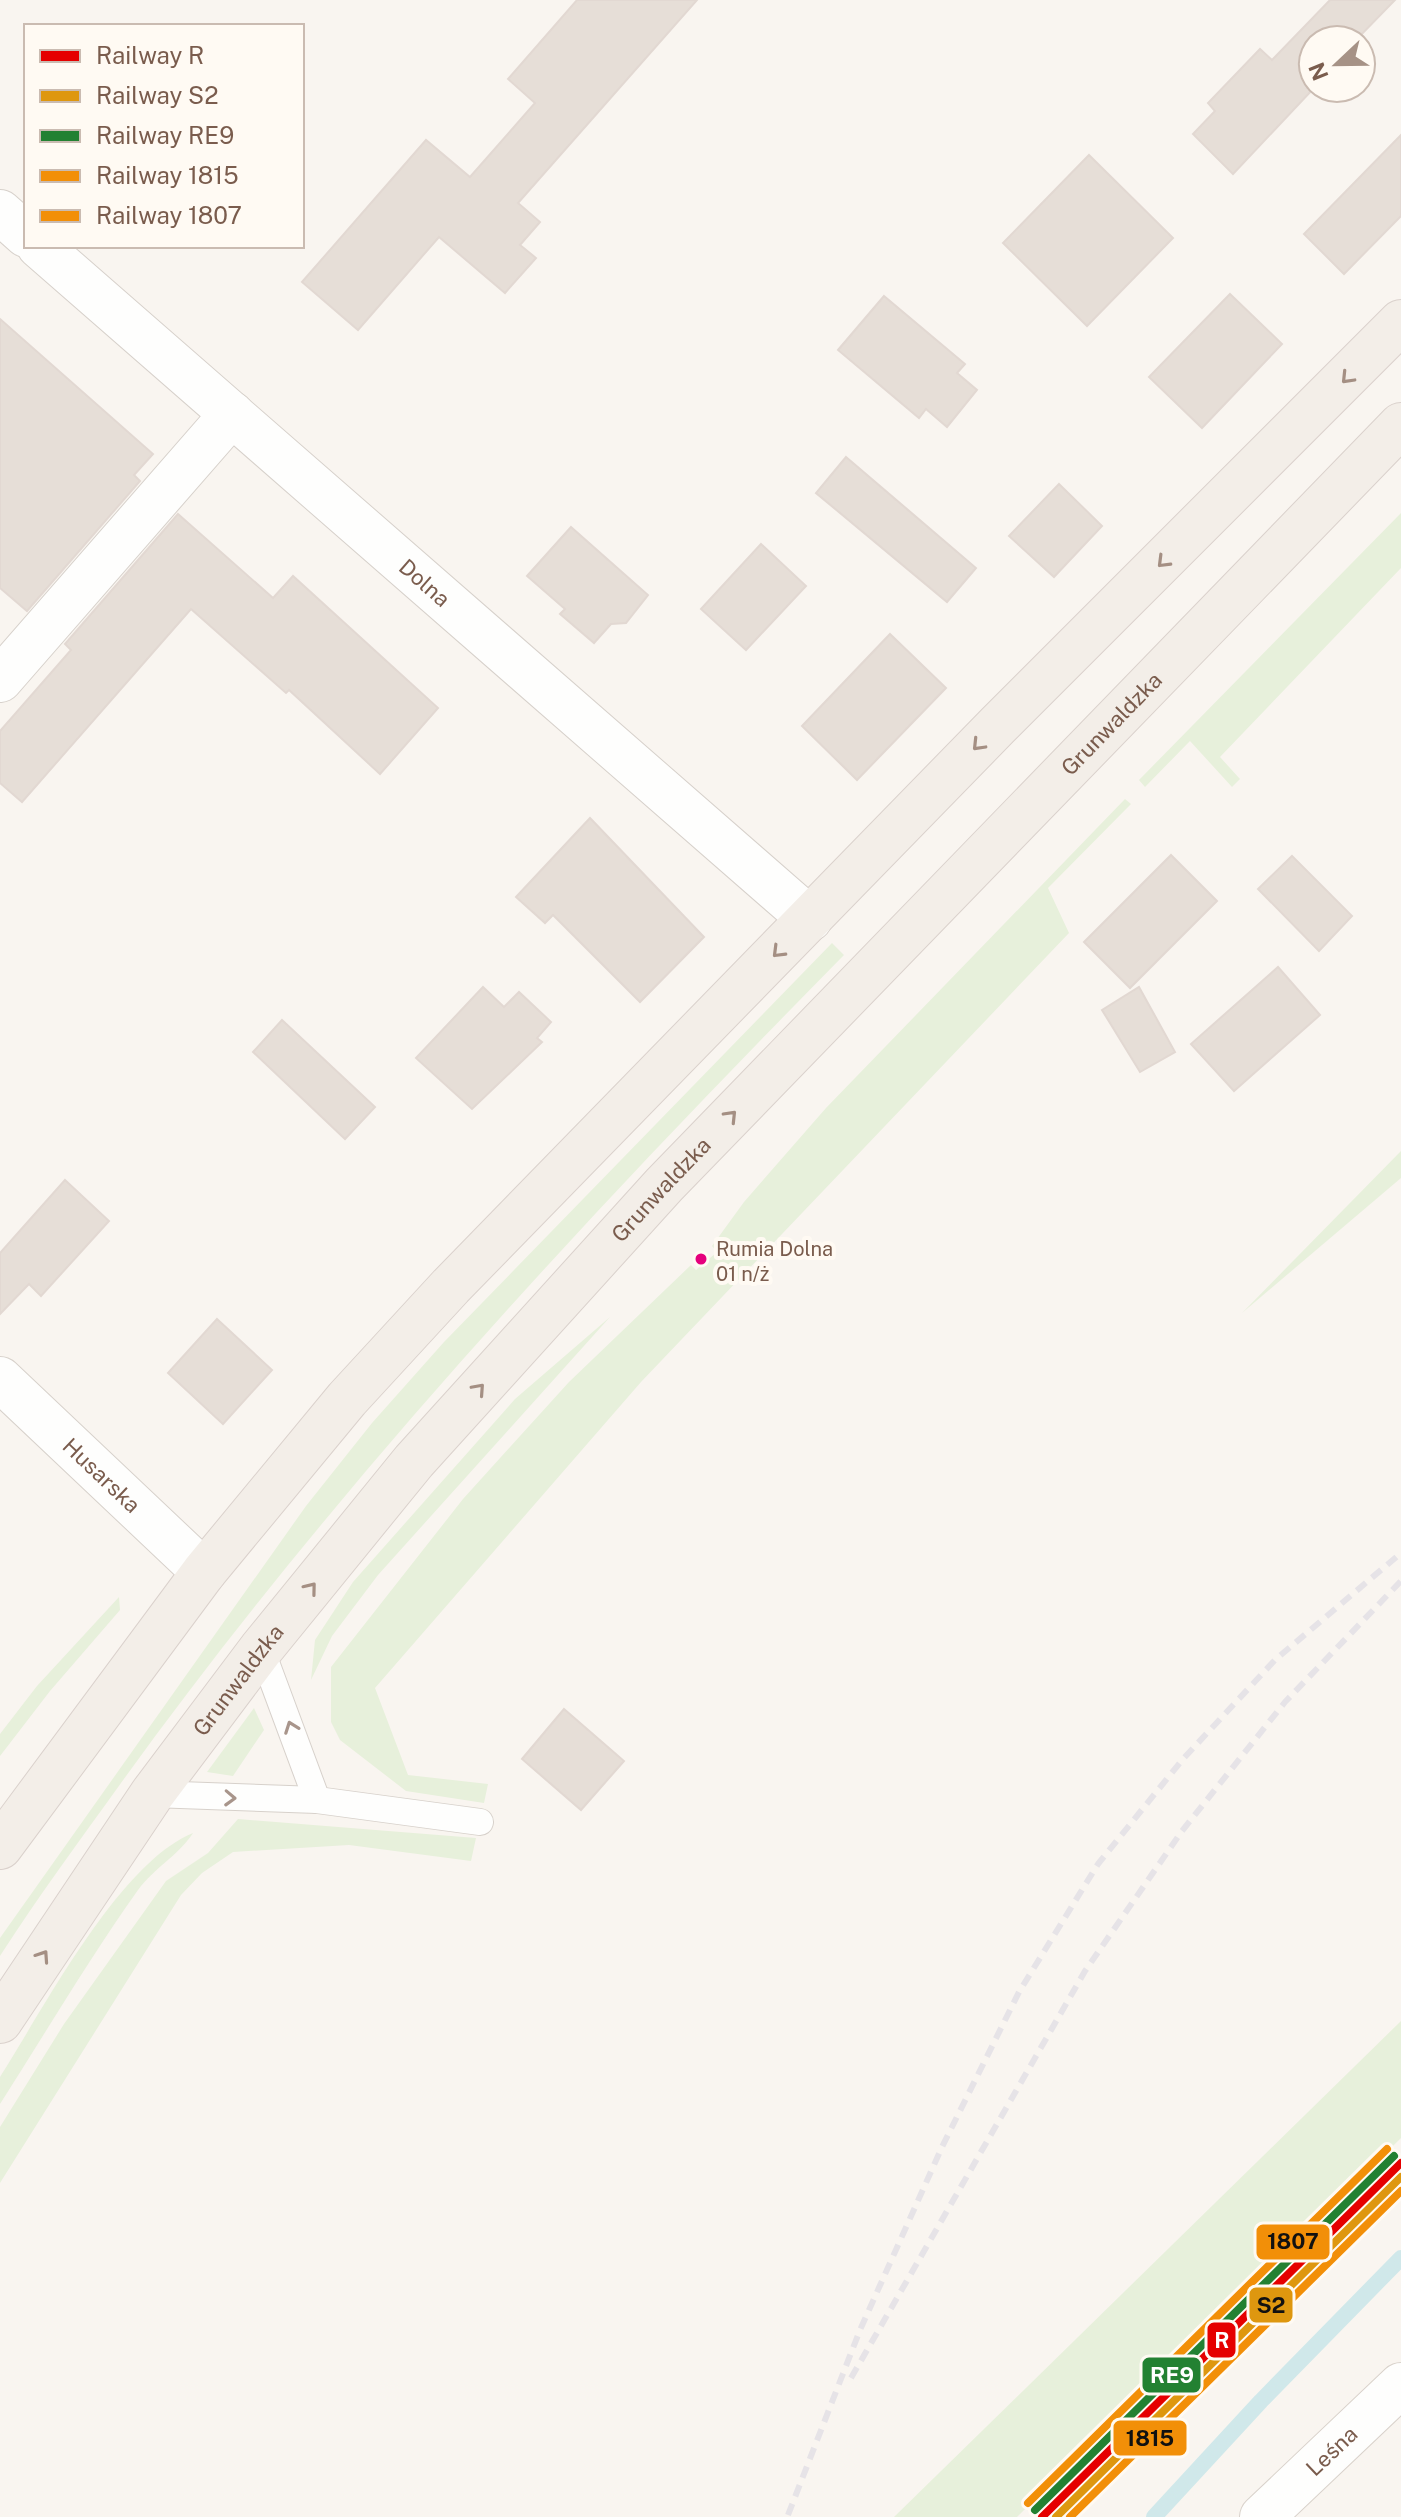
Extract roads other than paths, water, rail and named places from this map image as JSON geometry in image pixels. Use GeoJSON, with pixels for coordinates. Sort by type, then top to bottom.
{"type":"FeatureCollection","features":[{"type":"Feature","properties":{"kind":"main road"},"geometry":{"type":"LineString","coordinates":[[0,1847],[204,1572],[347,1399],[451,1286],[997,726],[1401,322]]}},
{"type":"Feature","properties":{"kind":"main road","name":"Grunwaldzka"},"geometry":{"type":"LineString","coordinates":[[0,2021],[152,1794],[261,1649],[414,1461],[664,1185],[1401,425]]}},
{"type":"Feature","properties":{"kind":"street"},"geometry":{"type":"LineString","coordinates":[[0,212],[24,233]]}},
{"type":"Feature","properties":{"kind":"street","name":"Dolna"},"geometry":{"type":"LineString","coordinates":[[41,248],[810,919]]}},
{"type":"Feature","properties":{"kind":"street"},"geometry":{"type":"LineString","coordinates":[[0,680],[232,414]]}},
{"type":"Feature","properties":{"kind":"street","name":"Husarska"},"geometry":{"type":"LineString","coordinates":[[0,1379],[204,1572]]}},
{"type":"Feature","properties":{"kind":"street","name":"Leśna"},"geometry":{"type":"LineString","coordinates":[[1262,2517],[1401,2385]]}},
{"type":"Feature","properties":{"kind":"lane"},"geometry":{"type":"LineString","coordinates":[[261,1649],[317,1800]]}},
{"type":"Feature","properties":{"kind":"lane"},"geometry":{"type":"LineString","coordinates":[[152,1794],[317,1800],[480,1822]]}},
{"type":"Feature","properties":{"kind":"waterway"},"geometry":{"type":"LineString","coordinates":[[1154,2517],[1261,2401],[1401,2258]]}},
{"type":"Feature","properties":{"kind":"railway"},"geometry":{"type":"LineString","coordinates":[[788,2515],[860,2330],[942,2147],[1019,1992],[1098,1864],[1183,1759],[1275,1660],[1401,1553]]}},
{"type":"Feature","properties":{"kind":"railway"},"geometry":{"type":"LineString","coordinates":[[851,2378],[1085,1971],[1182,1831],[1285,1702],[1401,1581]]}},
{"type":"Feature","properties":{"kind":"rail line","name":"1807"},"geometry":{"type":"LineString","coordinates":[[1028,2503],[1387,2149]]}},
{"type":"Feature","properties":{"kind":"rail line","name":"RE9"},"geometry":{"type":"LineString","coordinates":[[1035,2510],[1394,2156]]}},
{"type":"Feature","properties":{"kind":"rail line","name":"R"},"geometry":{"type":"LineString","coordinates":[[1042,2517],[1401,2163]]}},
{"type":"Feature","properties":{"kind":"rail line","name":"S2"},"geometry":{"type":"LineString","coordinates":[[1056,2517],[1401,2177]]}},
{"type":"Feature","properties":{"kind":"rail line","name":"1815"},"geometry":{"type":"LineString","coordinates":[[1070,2517],[1401,2191]]}},
{"type":"Feature","properties":{"kind":"place","name":"Rumia Dolna 01 n/ż"},"geometry":{"type":"Point","coordinates":[701,1259]}}]}
